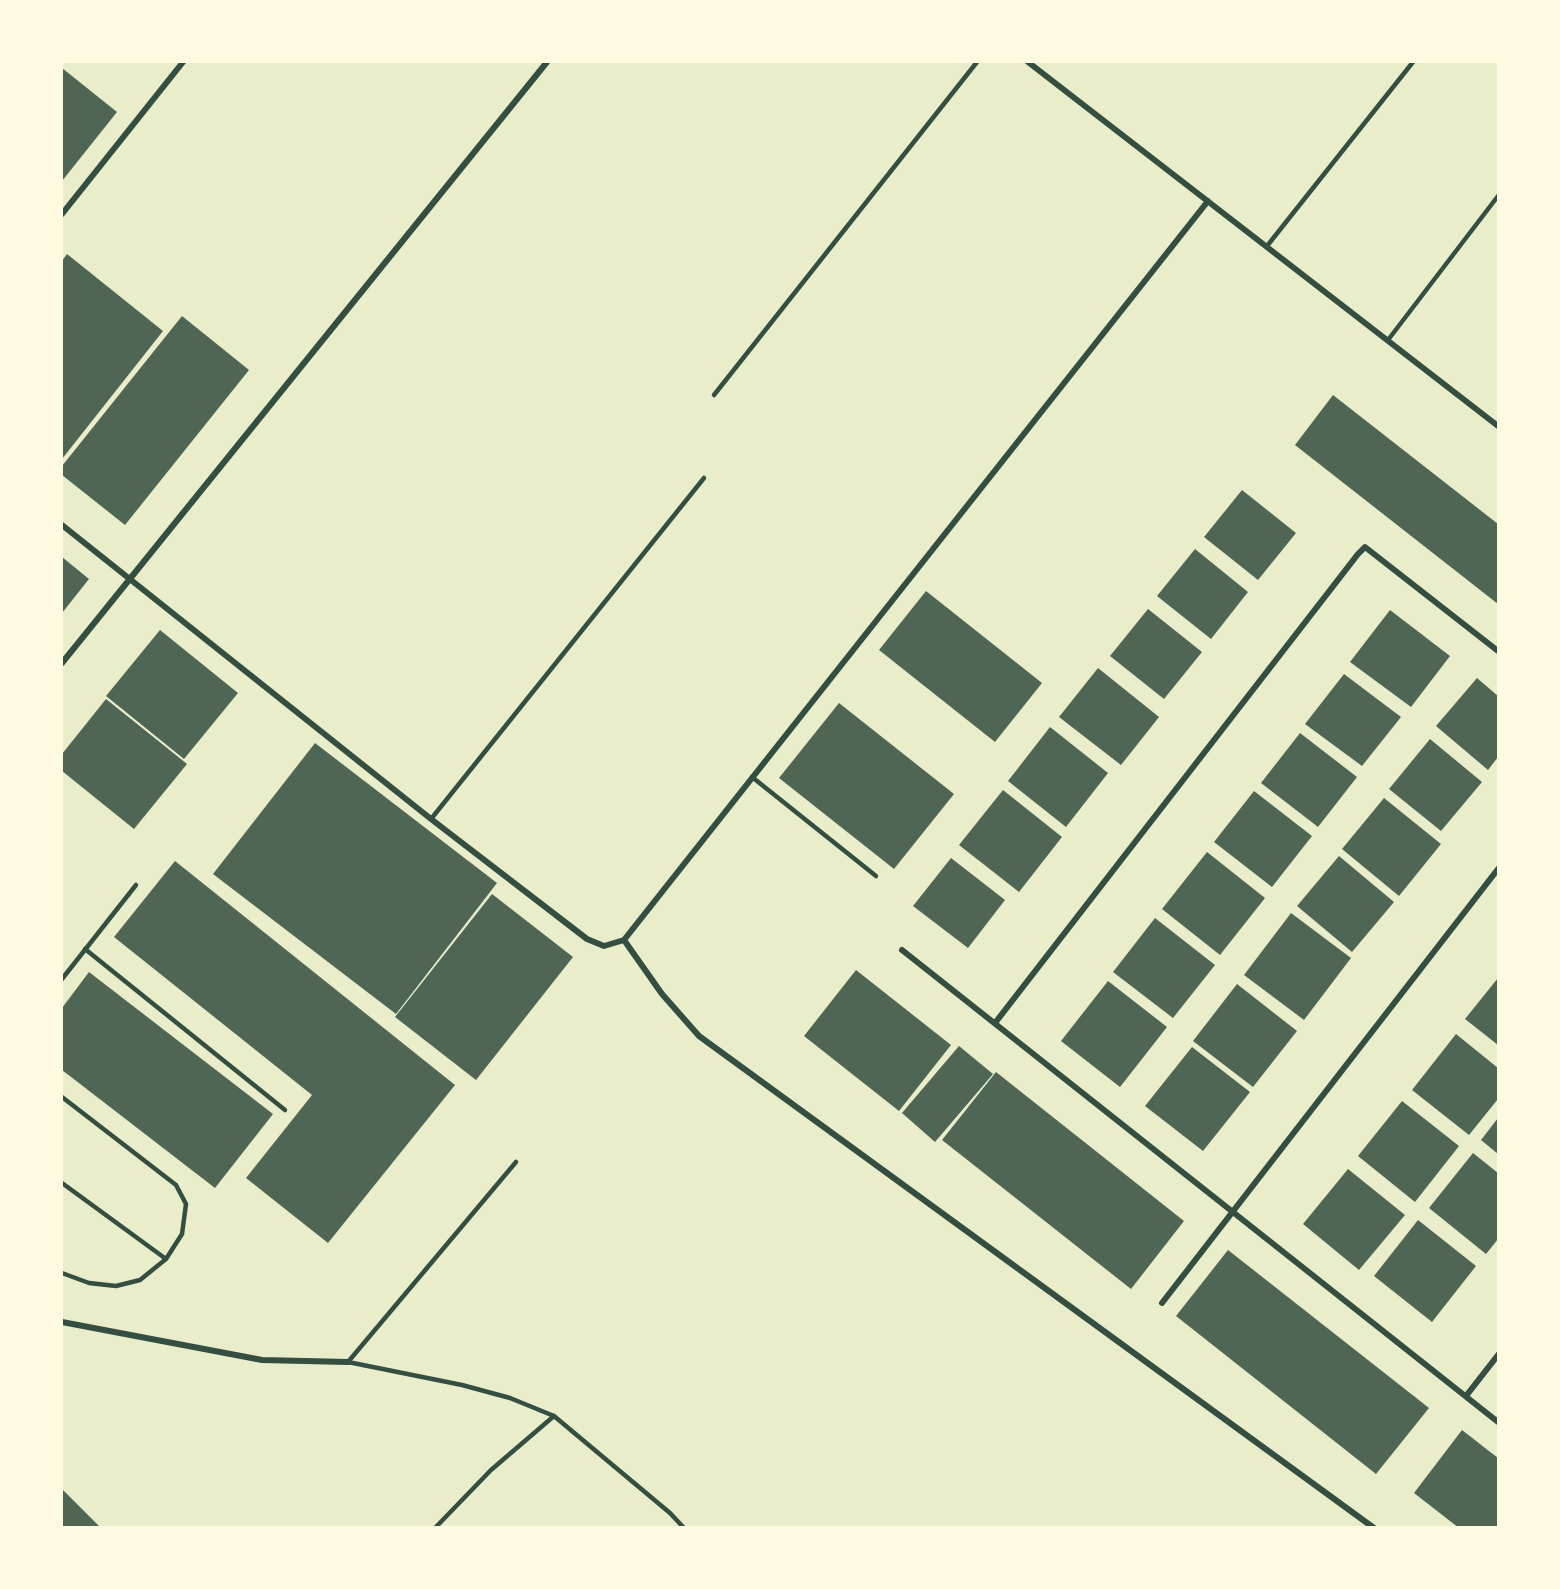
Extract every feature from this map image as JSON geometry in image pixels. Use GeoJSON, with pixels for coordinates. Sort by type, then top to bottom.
{"type":"FeatureCollection","features":[{"type":"Feature","properties":{"kind":"street"},"geometry":{"type":"LineString","coordinates":[[62,214],[183,62]]}},
{"type":"Feature","properties":{"kind":"street"},"geometry":{"type":"LineString","coordinates":[[62,663],[547,62]]}},
{"type":"Feature","properties":{"kind":"street"},"geometry":{"type":"LineString","coordinates":[[1028,62],[1498,426]]}},
{"type":"Feature","properties":{"kind":"street"},"geometry":{"type":"LineString","coordinates":[[62,525],[431,819],[587,939],[604,946],[624,940],[1208,201]]}},
{"type":"Feature","properties":{"kind":"street"},"geometry":{"type":"LineString","coordinates":[[995,1023],[1365,548],[1498,651]]}},
{"type":"Feature","properties":{"kind":"street"},"geometry":{"type":"LineString","coordinates":[[1162,1304],[1498,869]]}},
{"type":"Feature","properties":{"kind":"street"},"geometry":{"type":"LineString","coordinates":[[624,940],[662,994],[699,1036],[1374,1527]]}},
{"type":"Feature","properties":{"kind":"street"},"geometry":{"type":"LineString","coordinates":[[903,950],[1498,1422]]}},
{"type":"Feature","properties":{"kind":"street"},"geometry":{"type":"LineString","coordinates":[[62,1322],[262,1360],[348,1362]]}},
{"type":"Feature","properties":{"kind":"street"},"geometry":{"type":"LineString","coordinates":[[1466,1396],[1498,1355]]}},
{"type":"Feature","properties":{"kind":"lane"},"geometry":{"type":"LineString","coordinates":[[714,395],[977,62]]}},
{"type":"Feature","properties":{"kind":"lane"},"geometry":{"type":"LineString","coordinates":[[1268,246],[1413,62]]}},
{"type":"Feature","properties":{"kind":"lane"},"geometry":{"type":"LineString","coordinates":[[1388,340],[1498,196]]}},
{"type":"Feature","properties":{"kind":"lane"},"geometry":{"type":"LineString","coordinates":[[431,819],[704,478]]}},
{"type":"Feature","properties":{"kind":"lane"},"geometry":{"type":"LineString","coordinates":[[752,777],[876,876]]}},
{"type":"Feature","properties":{"kind":"lane"},"geometry":{"type":"LineString","coordinates":[[62,979],[136,885]]}},
{"type":"Feature","properties":{"kind":"lane"},"geometry":{"type":"LineString","coordinates":[[85,949],[285,1110]]}},
{"type":"Feature","properties":{"kind":"lane"},"geometry":{"type":"LineString","coordinates":[[62,1096],[176,1185],[186,1204],[182,1234],[166,1259],[140,1280],[116,1286],[89,1283],[62,1273]]}},
{"type":"Feature","properties":{"kind":"lane"},"geometry":{"type":"LineString","coordinates":[[516,1162],[348,1362],[471,1387],[510,1398],[554,1416],[684,1527]]}},
{"type":"Feature","properties":{"kind":"lane"},"geometry":{"type":"LineString","coordinates":[[62,1183],[166,1259]]}},
{"type":"Feature","properties":{"kind":"lane"},"geometry":{"type":"LineString","coordinates":[[435,1527],[491,1470],[554,1416]]}},
{"type":"Feature","properties":{"kind":"building"},"geometry":{"type":"Polygon","coordinates":[[[62,68],[117,112],[62,181],[62,68]]]}},
{"type":"Feature","properties":{"kind":"building"},"geometry":{"type":"Polygon","coordinates":[[[67,254],[163,331],[62,459],[62,261],[67,254]]]}},
{"type":"Feature","properties":{"kind":"building"},"geometry":{"type":"Polygon","coordinates":[[[182,316],[249,370],[125,525],[62,475],[62,466],[182,316]]]}},
{"type":"Feature","properties":{"kind":"building"},"geometry":{"type":"Polygon","coordinates":[[[1333,395],[1498,524],[1498,604],[1295,445],[1333,395]]]}},
{"type":"Feature","properties":{"kind":"building"},"geometry":{"type":"Polygon","coordinates":[[[1242,490],[1296,533],[1258,580],[1204,537],[1242,490]]]}},
{"type":"Feature","properties":{"kind":"building"},"geometry":{"type":"Polygon","coordinates":[[[1195,549],[1248,592],[1211,639],[1157,596],[1195,549]]]}},
{"type":"Feature","properties":{"kind":"building"},"geometry":{"type":"Polygon","coordinates":[[[62,557],[89,579],[62,613],[62,557]]]}},
{"type":"Feature","properties":{"kind":"building"},"geometry":{"type":"Polygon","coordinates":[[[926,591],[1042,683],[995,742],[879,650],[926,591]]]}},
{"type":"Feature","properties":{"kind":"building"},"geometry":{"type":"Polygon","coordinates":[[[1148,609],[1202,652],[1164,699],[1110,656],[1148,609]]]}},
{"type":"Feature","properties":{"kind":"building"},"geometry":{"type":"Polygon","coordinates":[[[1390,610],[1450,656],[1411,707],[1350,662],[1390,610]]]}},
{"type":"Feature","properties":{"kind":"building"},"geometry":{"type":"Polygon","coordinates":[[[160,630],[238,693],[184,759],[106,696],[160,630]]]}},
{"type":"Feature","properties":{"kind":"building"},"geometry":{"type":"Polygon","coordinates":[[[1098,668],[1159,717],[1121,765],[1059,717],[1098,668]]]}},
{"type":"Feature","properties":{"kind":"building"},"geometry":{"type":"Polygon","coordinates":[[[1344,674],[1401,717],[1362,766],[1305,724],[1344,674]]]}},
{"type":"Feature","properties":{"kind":"building"},"geometry":{"type":"Polygon","coordinates":[[[1477,678],[1498,696],[1498,757],[1488,770],[1436,726],[1477,678]]]}},
{"type":"Feature","properties":{"kind":"building"},"geometry":{"type":"Polygon","coordinates":[[[106,699],[187,764],[134,829],[62,771],[62,754],[106,699]]]}},
{"type":"Feature","properties":{"kind":"building"},"geometry":{"type":"Polygon","coordinates":[[[839,703],[954,794],[894,869],[779,778],[839,703]]]}},
{"type":"Feature","properties":{"kind":"building"},"geometry":{"type":"Polygon","coordinates":[[[1050,727],[1108,773],[1066,827],[1008,781],[1050,727]]]}},
{"type":"Feature","properties":{"kind":"building"},"geometry":{"type":"Polygon","coordinates":[[[1300,733],[1357,777],[1318,827],[1261,783],[1300,733]]]}},
{"type":"Feature","properties":{"kind":"building"},"geometry":{"type":"Polygon","coordinates":[[[1430,739],[1482,782],[1441,831],[1389,789],[1430,739]]]}},
{"type":"Feature","properties":{"kind":"building"},"geometry":{"type":"Polygon","coordinates":[[[315,743],[497,883],[396,1014],[213,874],[315,743]]]}},
{"type":"Feature","properties":{"kind":"building"},"geometry":{"type":"Polygon","coordinates":[[[1003,790],[1062,837],[1019,892],[959,845],[1003,790]]]}},
{"type":"Feature","properties":{"kind":"building"},"geometry":{"type":"Polygon","coordinates":[[[1254,791],[1312,836],[1272,887],[1214,842],[1254,791]]]}},
{"type":"Feature","properties":{"kind":"building"},"geometry":{"type":"Polygon","coordinates":[[[1384,798],[1441,844],[1399,896],[1342,849],[1384,798]]]}},
{"type":"Feature","properties":{"kind":"building"},"geometry":{"type":"Polygon","coordinates":[[[1207,852],[1265,898],[1220,955],[1162,909],[1207,852]]]}},
{"type":"Feature","properties":{"kind":"building"},"geometry":{"type":"Polygon","coordinates":[[[1339,856],[1394,902],[1352,952],[1297,906],[1339,856]]]}},
{"type":"Feature","properties":{"kind":"building"},"geometry":{"type":"Polygon","coordinates":[[[951,858],[1005,900],[968,948],[913,906],[951,858]]]}},
{"type":"Feature","properties":{"kind":"building"},"geometry":{"type":"Polygon","coordinates":[[[175,861],[455,1085],[328,1243],[246,1178],[312,1095],[114,937],[175,861]]]}},
{"type":"Feature","properties":{"kind":"building"},"geometry":{"type":"Polygon","coordinates":[[[492,894],[573,957],[476,1080],[395,1017],[492,894]]]}},
{"type":"Feature","properties":{"kind":"building"},"geometry":{"type":"Polygon","coordinates":[[[1291,913],[1351,958],[1304,1020],[1244,975],[1291,913]]]}},
{"type":"Feature","properties":{"kind":"building"},"geometry":{"type":"Polygon","coordinates":[[[1155,918],[1215,965],[1173,1018],[1113,972],[1155,918]]]}},
{"type":"Feature","properties":{"kind":"building"},"geometry":{"type":"Polygon","coordinates":[[[856,970],[951,1045],[899,1111],[804,1036],[856,970]]]}},
{"type":"Feature","properties":{"kind":"building"},"geometry":{"type":"Polygon","coordinates":[[[89,972],[273,1114],[215,1188],[62,1070],[62,1008],[89,972]]]}},
{"type":"Feature","properties":{"kind":"building"},"geometry":{"type":"Polygon","coordinates":[[[1498,978],[1498,1045],[1465,1019],[1498,978]]]}},
{"type":"Feature","properties":{"kind":"building"},"geometry":{"type":"Polygon","coordinates":[[[1108,981],[1167,1027],[1120,1087],[1061,1041],[1108,981]]]}},
{"type":"Feature","properties":{"kind":"building"},"geometry":{"type":"Polygon","coordinates":[[[1237,984],[1297,1031],[1253,1087],[1193,1041],[1237,984]]]}},
{"type":"Feature","properties":{"kind":"building"},"geometry":{"type":"Polygon","coordinates":[[[1456,1034],[1498,1068],[1498,1099],[1469,1135],[1412,1090],[1456,1034]]]}},
{"type":"Feature","properties":{"kind":"building"},"geometry":{"type":"Polygon","coordinates":[[[959,1046],[993,1074],[935,1142],[902,1113],[959,1046]]]}},
{"type":"Feature","properties":{"kind":"building"},"geometry":{"type":"Polygon","coordinates":[[[1192,1047],[1250,1092],[1203,1151],[1145,1106],[1192,1047]]]}},
{"type":"Feature","properties":{"kind":"building"},"geometry":{"type":"Polygon","coordinates":[[[996,1072],[1184,1221],[1131,1289],[942,1140],[996,1072]]]}},
{"type":"Feature","properties":{"kind":"building"},"geometry":{"type":"Polygon","coordinates":[[[1402,1101],[1459,1146],[1415,1202],[1358,1156],[1402,1101]]]}},
{"type":"Feature","properties":{"kind":"building"},"geometry":{"type":"Polygon","coordinates":[[[1498,1118],[1498,1154],[1481,1140],[1498,1118]]]}},
{"type":"Feature","properties":{"kind":"building"},"geometry":{"type":"Polygon","coordinates":[[[1473,1153],[1498,1173],[1498,1239],[1486,1254],[1429,1208],[1473,1153]]]}},
{"type":"Feature","properties":{"kind":"building"},"geometry":{"type":"Polygon","coordinates":[[[1348,1169],[1405,1215],[1359,1270],[1303,1224],[1348,1169]]]}},
{"type":"Feature","properties":{"kind":"building"},"geometry":{"type":"Polygon","coordinates":[[[1418,1220],[1476,1266],[1432,1322],[1374,1276],[1418,1220]]]}},
{"type":"Feature","properties":{"kind":"building"},"geometry":{"type":"Polygon","coordinates":[[[1228,1250],[1429,1408],[1376,1474],[1176,1316],[1228,1250]]]}},
{"type":"Feature","properties":{"kind":"building"},"geometry":{"type":"Polygon","coordinates":[[[1462,1430],[1498,1458],[1498,1528],[1459,1528],[1414,1493],[1462,1430]]]}},
{"type":"Feature","properties":{"kind":"building"},"geometry":{"type":"Polygon","coordinates":[[[62,1489],[101,1528],[62,1528],[62,1489]]]}}]}
